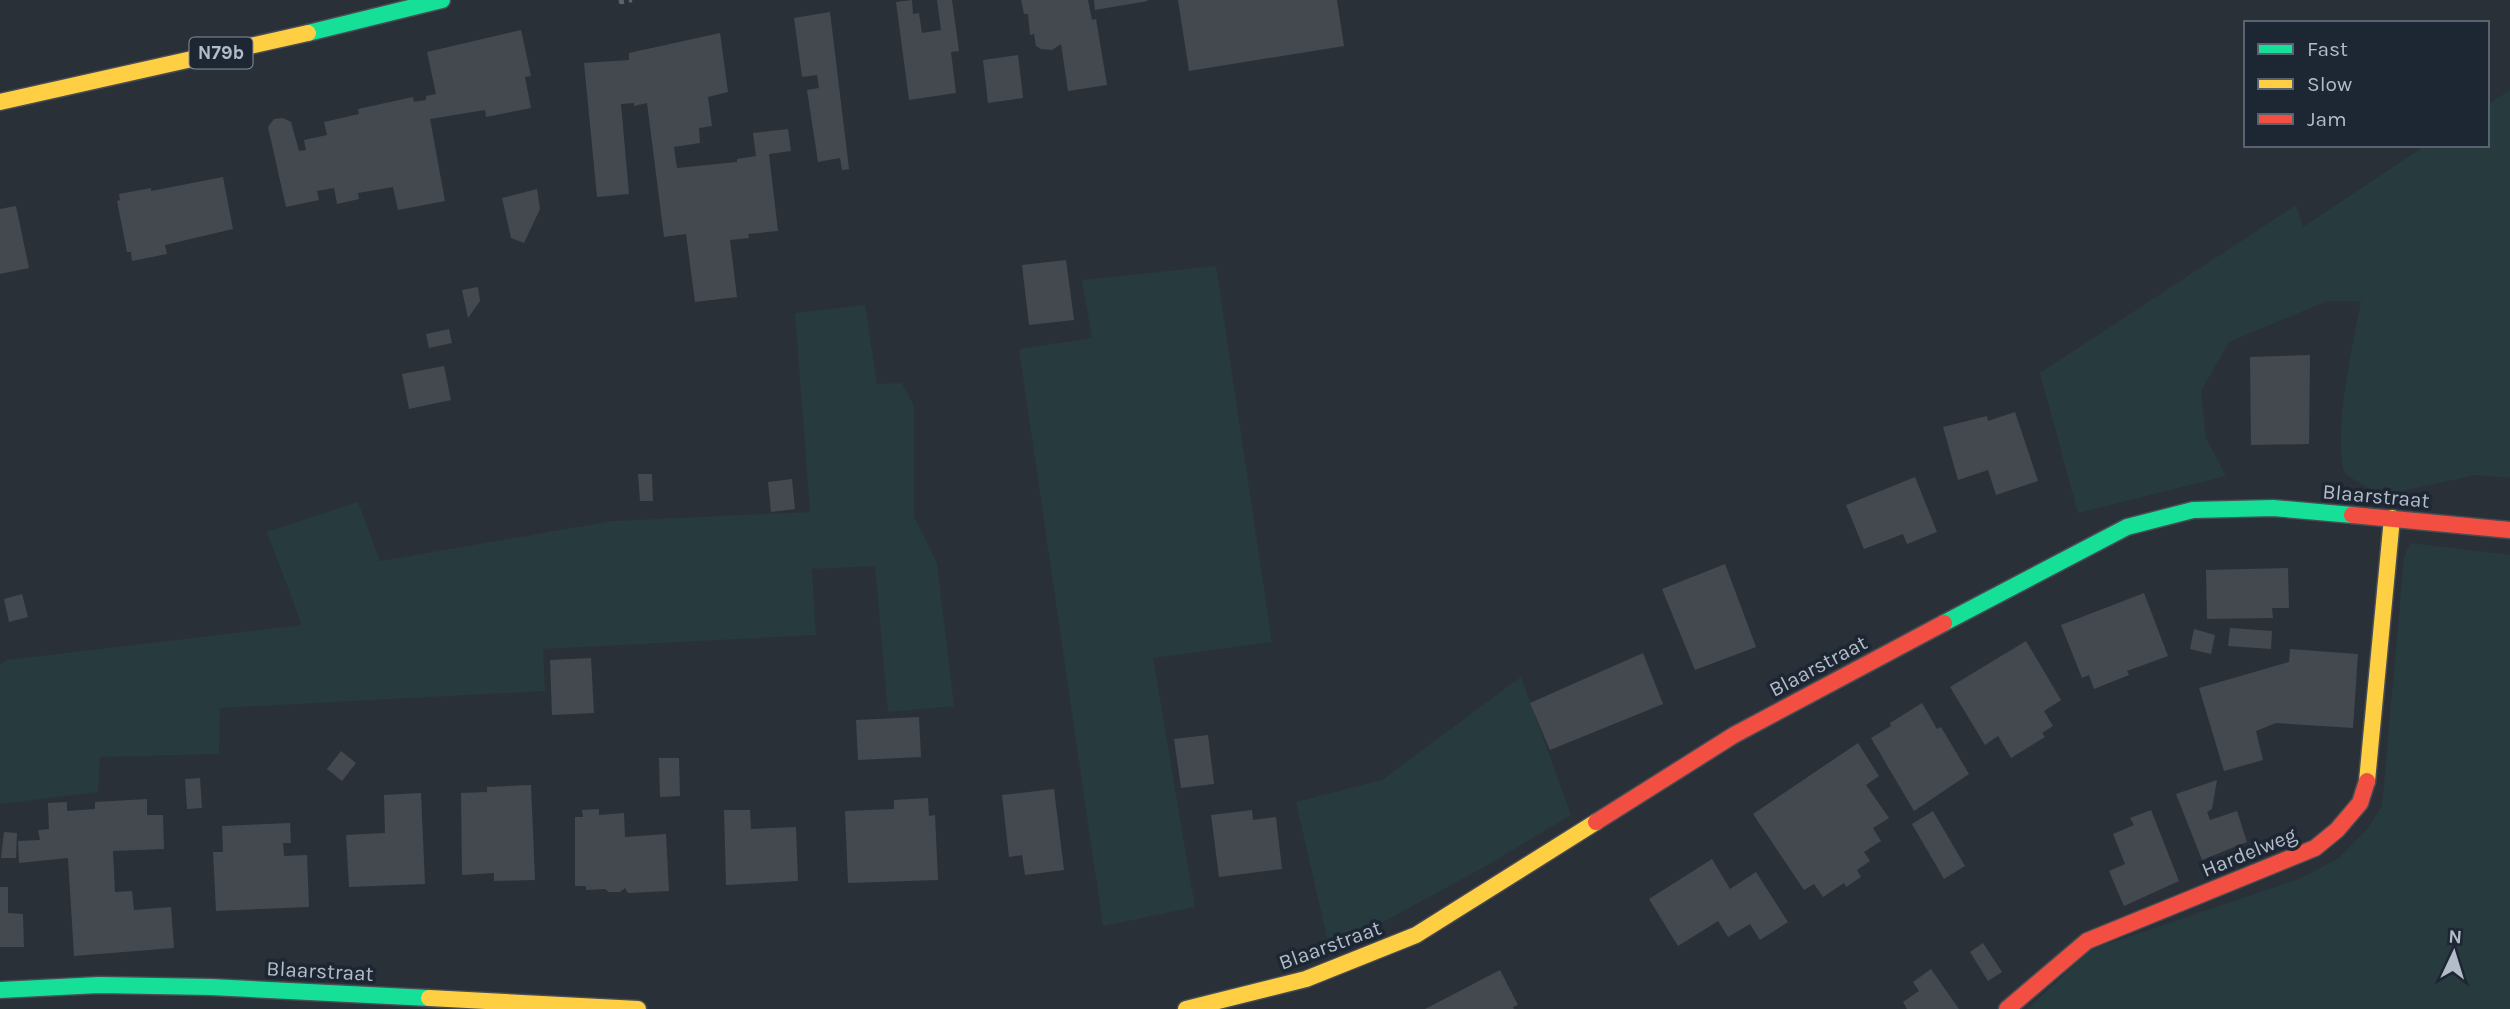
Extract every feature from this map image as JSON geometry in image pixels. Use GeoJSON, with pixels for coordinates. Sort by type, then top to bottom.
{"type":"FeatureCollection","features":[{"type":"Feature","properties":{"kind":"street","name":"N79b"},"geometry":{"type":"LineString","coordinates":[[0,102],[442,0]]}},
{"type":"Feature","properties":{"kind":"street","name":"Blaarstraat"},"geometry":{"type":"LineString","coordinates":[[1186,1009],[1306,979],[1416,935],[1734,735],[2127,527],[2193,510],[2273,508],[2510,530]]}},
{"type":"Feature","properties":{"kind":"street","name":"Hardelweg"},"geometry":{"type":"LineString","coordinates":[[2007,1009],[2087,941],[2315,848],[2337,830],[2360,803],[2368,778],[2392,518]]}},
{"type":"Feature","properties":{"kind":"street","name":"Blaarstraat"},"geometry":{"type":"LineString","coordinates":[[0,990],[99,985],[211,986],[638,1009]]}},
{"type":"Feature","properties":{"kind":"path"},"geometry":{"type":"LineString","coordinates":[[621,0],[632,0]]}},
{"type":"Feature","properties":{"kind":"green space"},"geometry":{"type":"Polygon","coordinates":[[[2510,90],[2510,478],[2475,475],[2393,493],[2371,490],[2345,474],[2341,436],[2342,413],[2361,301],[2327,301],[2229,342],[2201,391],[2206,438],[2226,476],[2078,513],[2040,373],[2296,205],[2303,227],[2423,147],[2489,147],[2489,104],[2510,90]]]}},
{"type":"Feature","properties":{"kind":"green space"},"geometry":{"type":"Polygon","coordinates":[[[1216,266],[1272,642],[1153,658],[1195,907],[1103,926],[1019,349],[1092,338],[1082,280],[1216,266]]]}},
{"type":"Feature","properties":{"kind":"green space"},"geometry":{"type":"Polygon","coordinates":[[[865,305],[877,384],[902,383],[914,406],[914,516],[937,563],[954,706],[888,712],[875,566],[812,569],[816,635],[543,649],[545,691],[220,708],[219,754],[100,757],[98,792],[0,804],[0,665],[7,660],[302,625],[267,532],[358,502],[380,561],[613,521],[810,512],[795,313],[865,305]]]}},
{"type":"Feature","properties":{"kind":"green space"},"geometry":{"type":"Polygon","coordinates":[[[2410,543],[2510,555],[2510,1009],[2027,1009],[2092,949],[2299,879],[2339,858],[2368,828],[2382,806],[2404,557],[2410,543]]]}},
{"type":"Feature","properties":{"kind":"green space"},"geometry":{"type":"Polygon","coordinates":[[[1521,677],[1571,815],[1488,865],[1330,951],[1296,802],[1382,780],[1521,677]]]}},
{"type":"Feature","properties":{"kind":"building"},"geometry":{"type":"Polygon","coordinates":[[[912,0],[913,14],[919,13],[922,33],[941,30],[937,0],[952,0],[959,51],[951,52],[956,93],[909,100],[896,2],[912,0]]]}},
{"type":"Feature","properties":{"kind":"building"},"geometry":{"type":"Polygon","coordinates":[[[1021,0],[1088,0],[1092,20],[1096,19],[1107,85],[1068,91],[1061,44],[1052,50],[1036,46],[1034,34],[1030,35],[1028,14],[1024,14],[1021,0]]]}},
{"type":"Feature","properties":{"kind":"building"},"geometry":{"type":"Polygon","coordinates":[[[1094,0],[1147,0],[1148,1],[1095,10],[1094,0]]]}},
{"type":"Feature","properties":{"kind":"building"},"geometry":{"type":"Polygon","coordinates":[[[1178,0],[1337,0],[1344,46],[1189,71],[1178,0]]]}},
{"type":"Feature","properties":{"kind":"building"},"geometry":{"type":"Polygon","coordinates":[[[830,12],[849,169],[842,170],[840,158],[818,162],[807,90],[819,88],[817,75],[802,77],[794,18],[830,12]]]}},
{"type":"Feature","properties":{"kind":"building"},"geometry":{"type":"Polygon","coordinates":[[[521,30],[531,76],[525,77],[531,108],[486,117],[485,110],[430,119],[445,201],[398,210],[393,187],[358,193],[359,199],[337,204],[334,188],[317,191],[319,200],[286,207],[268,127],[274,119],[283,118],[291,122],[299,151],[306,150],[304,140],[327,135],[324,122],[359,114],[358,109],[413,97],[414,102],[426,100],[426,96],[436,94],[427,52],[521,30]]]}},
{"type":"Feature","properties":{"kind":"building"},"geometry":{"type":"Polygon","coordinates":[[[720,33],[728,92],[708,97],[712,126],[699,128],[700,143],[674,147],[677,168],[737,162],[737,159],[756,156],[753,133],[788,129],[791,151],[769,154],[778,231],[748,234],[749,238],[730,240],[737,297],[695,302],[686,234],[664,237],[647,103],[634,106],[634,103],[621,104],[629,194],[597,197],[584,63],[629,60],[629,53],[720,33]]]}},
{"type":"Feature","properties":{"kind":"building"},"geometry":{"type":"Polygon","coordinates":[[[1018,55],[1023,98],[988,103],[983,60],[1018,55]]]}},
{"type":"Feature","properties":{"kind":"building"},"geometry":{"type":"Polygon","coordinates":[[[223,177],[233,229],[165,245],[167,254],[132,261],[131,252],[127,252],[117,201],[120,200],[119,194],[151,188],[151,191],[223,177]]]}},
{"type":"Feature","properties":{"kind":"building"},"geometry":{"type":"Polygon","coordinates":[[[537,189],[540,209],[524,243],[511,238],[502,198],[537,189]]]}},
{"type":"Feature","properties":{"kind":"building"},"geometry":{"type":"Polygon","coordinates":[[[16,206],[29,268],[0,274],[0,209],[16,206]]]}},
{"type":"Feature","properties":{"kind":"building"},"geometry":{"type":"Polygon","coordinates":[[[1066,260],[1074,320],[1029,325],[1022,265],[1066,260]]]}},
{"type":"Feature","properties":{"kind":"building"},"geometry":{"type":"Polygon","coordinates":[[[478,287],[480,301],[468,318],[462,290],[478,287]]]}},
{"type":"Feature","properties":{"kind":"building"},"geometry":{"type":"Polygon","coordinates":[[[449,329],[452,343],[429,348],[426,334],[449,329]]]}},
{"type":"Feature","properties":{"kind":"building"},"geometry":{"type":"Polygon","coordinates":[[[2310,355],[2309,444],[2251,445],[2250,357],[2310,355]]]}},
{"type":"Feature","properties":{"kind":"building"},"geometry":{"type":"Polygon","coordinates":[[[444,366],[451,400],[409,409],[402,374],[444,366]]]}},
{"type":"Feature","properties":{"kind":"building"},"geometry":{"type":"Polygon","coordinates":[[[2015,412],[2038,481],[1996,495],[1988,470],[1958,480],[1943,427],[1987,416],[1988,421],[2015,412]]]}},
{"type":"Feature","properties":{"kind":"building"},"geometry":{"type":"Polygon","coordinates":[[[638,474],[652,474],[653,501],[640,501],[638,474]]]}},
{"type":"Feature","properties":{"kind":"building"},"geometry":{"type":"Polygon","coordinates":[[[1915,477],[1937,532],[1907,544],[1903,534],[1864,549],[1846,505],[1915,477]]]}},
{"type":"Feature","properties":{"kind":"building"},"geometry":{"type":"Polygon","coordinates":[[[792,479],[795,509],[771,512],[768,482],[792,479]]]}},
{"type":"Feature","properties":{"kind":"building"},"geometry":{"type":"Polygon","coordinates":[[[1725,564],[1756,647],[1695,670],[1662,589],[1725,564]]]}},
{"type":"Feature","properties":{"kind":"building"},"geometry":{"type":"Polygon","coordinates":[[[2288,568],[2289,608],[2272,608],[2273,618],[2207,619],[2206,570],[2288,568]]]}},
{"type":"Feature","properties":{"kind":"building"},"geometry":{"type":"Polygon","coordinates":[[[2144,593],[2168,656],[2127,671],[2129,675],[2094,689],[2089,675],[2082,678],[2061,625],[2144,593]]]}},
{"type":"Feature","properties":{"kind":"building"},"geometry":{"type":"Polygon","coordinates":[[[22,594],[28,617],[9,622],[4,599],[22,594]]]}},
{"type":"Feature","properties":{"kind":"building"},"geometry":{"type":"Polygon","coordinates":[[[2230,628],[2272,631],[2271,649],[2228,646],[2230,628]]]}},
{"type":"Feature","properties":{"kind":"building"},"geometry":{"type":"Polygon","coordinates":[[[2194,629],[2215,635],[2211,654],[2190,649],[2194,629]]]}},
{"type":"Feature","properties":{"kind":"building"},"geometry":{"type":"Polygon","coordinates":[[[2026,641],[2061,700],[2044,711],[2053,726],[2042,733],[2045,737],[2011,758],[1998,736],[1985,745],[1950,687],[2026,641]]]}},
{"type":"Feature","properties":{"kind":"building"},"geometry":{"type":"Polygon","coordinates":[[[2290,649],[2358,654],[2353,728],[2276,723],[2256,731],[2263,760],[2224,771],[2199,688],[2289,662],[2290,649]]]}},
{"type":"Feature","properties":{"kind":"building"},"geometry":{"type":"Polygon","coordinates":[[[1643,653],[1663,704],[1550,750],[1530,703],[1643,653]]]}},
{"type":"Feature","properties":{"kind":"building"},"geometry":{"type":"Polygon","coordinates":[[[591,658],[594,713],[552,715],[550,660],[591,658]]]}},
{"type":"Feature","properties":{"kind":"building"},"geometry":{"type":"Polygon","coordinates":[[[1922,703],[1937,729],[1941,727],[1969,774],[1914,811],[1871,738],[1922,703]]]}},
{"type":"Feature","properties":{"kind":"building"},"geometry":{"type":"Polygon","coordinates":[[[919,717],[921,757],[858,760],[856,720],[919,717]]]}},
{"type":"Feature","properties":{"kind":"building"},"geometry":{"type":"Polygon","coordinates":[[[1208,735],[1214,784],[1181,788],[1174,739],[1208,735]]]}},
{"type":"Feature","properties":{"kind":"building"},"geometry":{"type":"Polygon","coordinates":[[[1858,743],[1879,776],[1866,785],[1889,818],[1873,828],[1881,841],[1864,852],[1870,861],[1857,870],[1861,877],[1846,887],[1844,883],[1823,897],[1814,884],[1804,890],[1753,814],[1858,743]]]}},
{"type":"Feature","properties":{"kind":"building"},"geometry":{"type":"Polygon","coordinates":[[[341,751],[356,763],[342,781],[327,769],[341,751]]]}},
{"type":"Feature","properties":{"kind":"building"},"geometry":{"type":"Polygon","coordinates":[[[659,758],[679,758],[680,796],[660,797],[659,758]]]}},
{"type":"Feature","properties":{"kind":"building"},"geometry":{"type":"Polygon","coordinates":[[[200,778],[202,808],[187,809],[185,779],[200,778]]]}},
{"type":"Feature","properties":{"kind":"building"},"geometry":{"type":"Polygon","coordinates":[[[2217,780],[2212,809],[2207,812],[2210,820],[2237,811],[2247,842],[2202,860],[2176,794],[2217,780]]]}},
{"type":"Feature","properties":{"kind":"building"},"geometry":{"type":"Polygon","coordinates":[[[531,785],[535,880],[494,881],[494,873],[462,875],[461,793],[487,792],[487,787],[531,785]]]}},
{"type":"Feature","properties":{"kind":"building"},"geometry":{"type":"Polygon","coordinates":[[[1054,789],[1064,870],[1025,875],[1022,855],[1009,857],[1002,795],[1054,789]]]}},
{"type":"Feature","properties":{"kind":"building"},"geometry":{"type":"Polygon","coordinates":[[[421,793],[425,884],[349,887],[346,835],[385,833],[384,795],[421,793]]]}},
{"type":"Feature","properties":{"kind":"building"},"geometry":{"type":"Polygon","coordinates":[[[928,798],[929,816],[935,815],[938,880],[848,883],[845,811],[894,809],[894,800],[928,798]]]}},
{"type":"Feature","properties":{"kind":"building"},"geometry":{"type":"Polygon","coordinates":[[[147,799],[147,815],[163,815],[164,849],[113,851],[115,892],[132,891],[134,910],[171,907],[174,948],[74,956],[68,858],[19,863],[18,841],[40,840],[38,830],[49,829],[48,803],[67,802],[67,811],[95,809],[95,802],[147,799]]]}},
{"type":"Feature","properties":{"kind":"building"},"geometry":{"type":"Polygon","coordinates":[[[599,809],[599,815],[624,813],[625,837],[666,834],[669,891],[628,893],[625,888],[620,892],[609,892],[605,889],[586,890],[586,886],[575,886],[575,817],[583,817],[582,810],[599,809]]]}},
{"type":"Feature","properties":{"kind":"building"},"geometry":{"type":"Polygon","coordinates":[[[724,810],[750,810],[751,829],[796,827],[798,881],[726,885],[724,810]]]}},
{"type":"Feature","properties":{"kind":"building"},"geometry":{"type":"Polygon","coordinates":[[[1252,810],[1253,820],[1276,817],[1282,869],[1219,877],[1211,815],[1252,810]]]}},
{"type":"Feature","properties":{"kind":"building"},"geometry":{"type":"Polygon","coordinates":[[[2151,810],[2179,881],[2124,906],[2109,871],[2125,864],[2113,834],[2134,825],[2130,818],[2151,810]]]}},
{"type":"Feature","properties":{"kind":"building"},"geometry":{"type":"Polygon","coordinates":[[[1933,811],[1965,866],[1944,879],[1912,824],[1933,811]]]}},
{"type":"Feature","properties":{"kind":"building"},"geometry":{"type":"Polygon","coordinates":[[[290,823],[291,843],[283,843],[284,856],[307,855],[309,907],[216,911],[213,852],[223,852],[222,826],[290,823]]]}},
{"type":"Feature","properties":{"kind":"building"},"geometry":{"type":"Polygon","coordinates":[[[4,832],[17,833],[16,858],[1,858],[4,832]]]}},
{"type":"Feature","properties":{"kind":"building"},"geometry":{"type":"Polygon","coordinates":[[[1712,859],[1730,889],[1756,872],[1788,922],[1760,940],[1750,924],[1728,937],[1718,921],[1678,946],[1649,899],[1712,859]]]}},
{"type":"Feature","properties":{"kind":"building"},"geometry":{"type":"Polygon","coordinates":[[[0,887],[8,887],[8,913],[23,914],[24,947],[0,947],[0,887]]]}},
{"type":"Feature","properties":{"kind":"building"},"geometry":{"type":"Polygon","coordinates":[[[1983,943],[2002,972],[1988,981],[1970,952],[1983,943]]]}},
{"type":"Feature","properties":{"kind":"building"},"geometry":{"type":"Polygon","coordinates":[[[1931,969],[1959,1009],[1907,1009],[1903,1002],[1919,991],[1913,982],[1931,969]]]}},
{"type":"Feature","properties":{"kind":"building"},"geometry":{"type":"Polygon","coordinates":[[[1500,970],[1518,1005],[1513,1007],[1514,1009],[1425,1009],[1500,970]]]}},
{"type":"Feature","properties":{"kind":"traffic: fast"},"geometry":{"type":"LineString","coordinates":[[308,33],[442,0]]}},
{"type":"Feature","properties":{"kind":"traffic: fast"},"geometry":{"type":"LineString","coordinates":[[1944,623],[2127,527],[2193,510],[2273,508],[2352,515]]}},
{"type":"Feature","properties":{"kind":"traffic: fast"},"geometry":{"type":"LineString","coordinates":[[0,990],[99,985],[211,987],[429,998]]}},
{"type":"Feature","properties":{"kind":"traffic: slow"},"geometry":{"type":"LineString","coordinates":[[0,102],[308,33]]}},
{"type":"Feature","properties":{"kind":"traffic: slow"},"geometry":{"type":"LineString","coordinates":[[2367,781],[2392,518]]}},
{"type":"Feature","properties":{"kind":"traffic: slow"},"geometry":{"type":"LineString","coordinates":[[1186,1009],[1306,979],[1416,935],[1596,822]]}},
{"type":"Feature","properties":{"kind":"traffic: slow"},"geometry":{"type":"LineString","coordinates":[[429,998],[638,1009]]}},
{"type":"Feature","properties":{"kind":"traffic: jam"},"geometry":{"type":"LineString","coordinates":[[2352,515],[2510,530]]}},
{"type":"Feature","properties":{"kind":"traffic: jam"},"geometry":{"type":"LineString","coordinates":[[1596,822],[1734,735],[1944,623]]}},
{"type":"Feature","properties":{"kind":"traffic: jam"},"geometry":{"type":"LineString","coordinates":[[2007,1009],[2087,941],[2315,848],[2337,830],[2360,803],[2367,781]]}}]}
